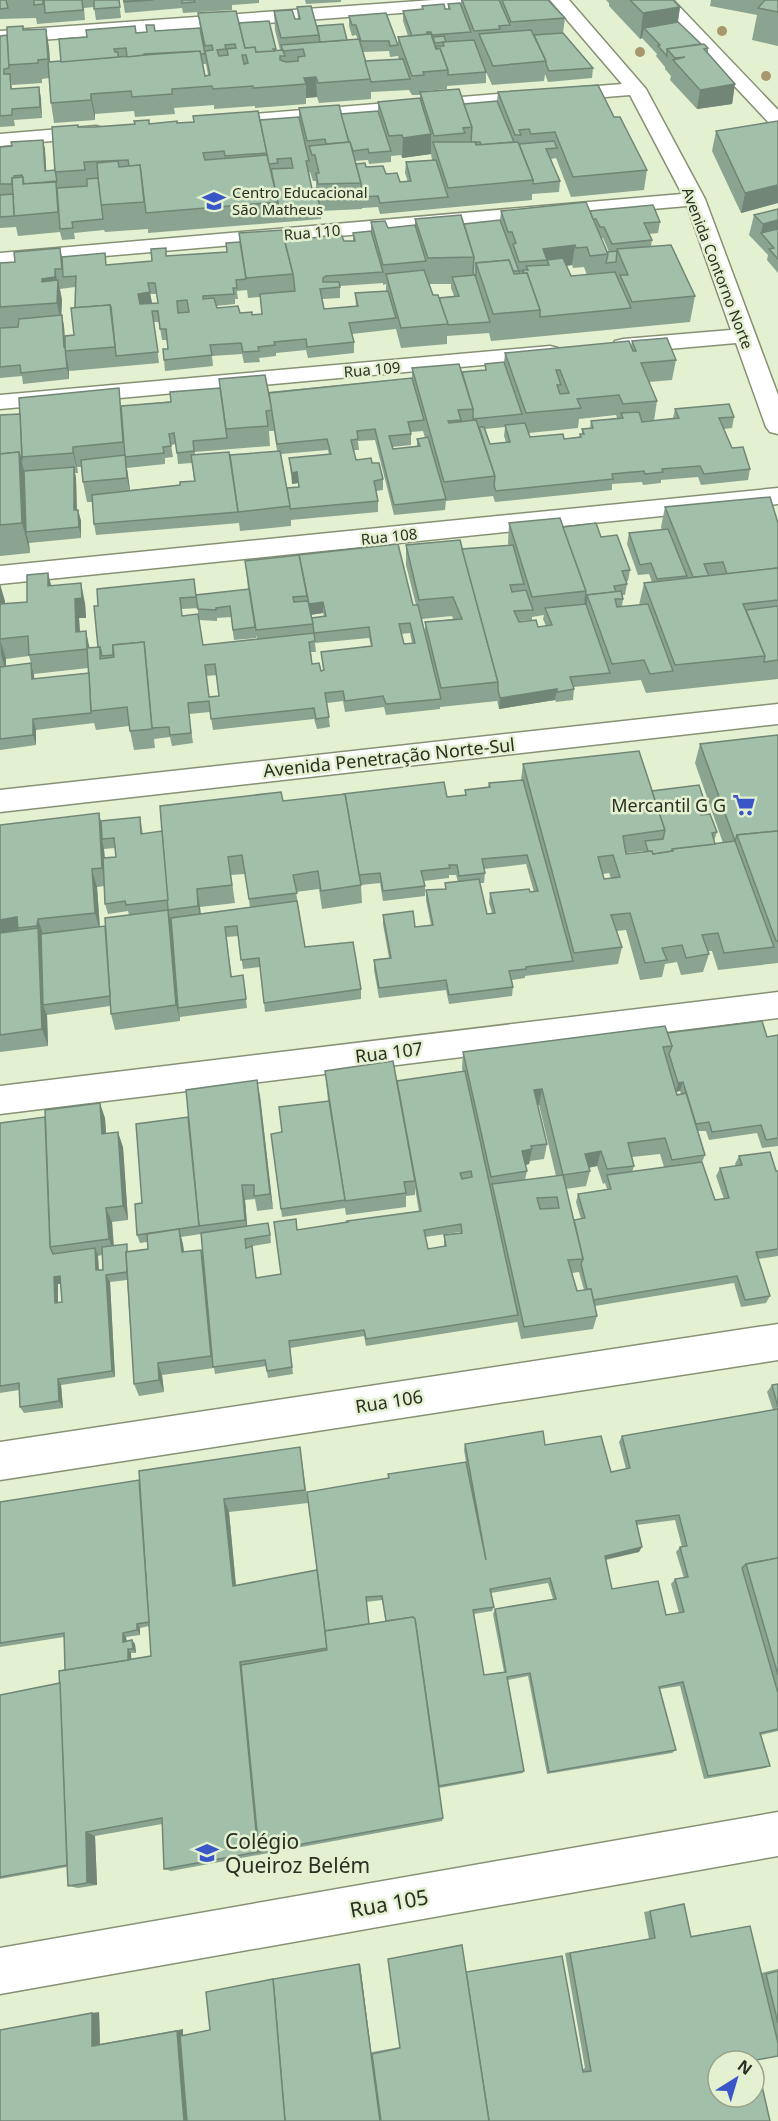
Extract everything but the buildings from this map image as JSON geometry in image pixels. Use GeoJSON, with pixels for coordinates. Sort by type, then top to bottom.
{"type":"FeatureCollection","features":[{"type":"Feature","properties":{"kind":"street"},"geometry":{"type":"LineString","coordinates":[[0,37],[507,0]]}},
{"type":"Feature","properties":{"kind":"street","name":"Avenida Contorno Norte"},"geometry":{"type":"LineString","coordinates":[[559,0],[636,89],[695,199],[778,427]]}},
{"type":"Feature","properties":{"kind":"street"},"geometry":{"type":"LineString","coordinates":[[663,0],[778,121]]}},
{"type":"Feature","properties":{"kind":"street"},"geometry":{"type":"LineString","coordinates":[[203,124],[636,89]]}},
{"type":"Feature","properties":{"kind":"street"},"geometry":{"type":"LineString","coordinates":[[0,140],[119,130]]}},
{"type":"Feature","properties":{"kind":"street","name":"Rua 110"},"geometry":{"type":"LineString","coordinates":[[0,258],[695,199]]}},
{"type":"Feature","properties":{"kind":"street"},"geometry":{"type":"LineString","coordinates":[[602,348],[743,336]]}},
{"type":"Feature","properties":{"kind":"street","name":"Rua 109"},"geometry":{"type":"LineString","coordinates":[[0,402],[566,351]]}},
{"type":"Feature","properties":{"kind":"street","name":"Rua 108"},"geometry":{"type":"LineString","coordinates":[[0,575],[778,496]]}},
{"type":"Feature","properties":{"kind":"street","name":"Avenida Penetração Norte-Sul"},"geometry":{"type":"LineString","coordinates":[[0,801],[778,714]]}},
{"type":"Feature","properties":{"kind":"street","name":"Rua 107"},"geometry":{"type":"LineString","coordinates":[[0,1100],[778,1005]]}},
{"type":"Feature","properties":{"kind":"street","name":"Rua 106"},"geometry":{"type":"LineString","coordinates":[[0,1461],[778,1342]]}},
{"type":"Feature","properties":{"kind":"street","name":"Rua 105"},"geometry":{"type":"LineString","coordinates":[[0,1971],[778,1834]]}},
{"type":"Feature","properties":{"kind":"place","name":"Centro Educacional São Matheus"},"geometry":{"type":"Point","coordinates":[214,201]}},
{"type":"Feature","properties":{"kind":"place","name":"Mercantil G G"},"geometry":{"type":"Point","coordinates":[744,805]}},
{"type":"Feature","properties":{"kind":"place","name":"Colégio Queiroz Belém"},"geometry":{"type":"Point","coordinates":[207,1853]}}]}
